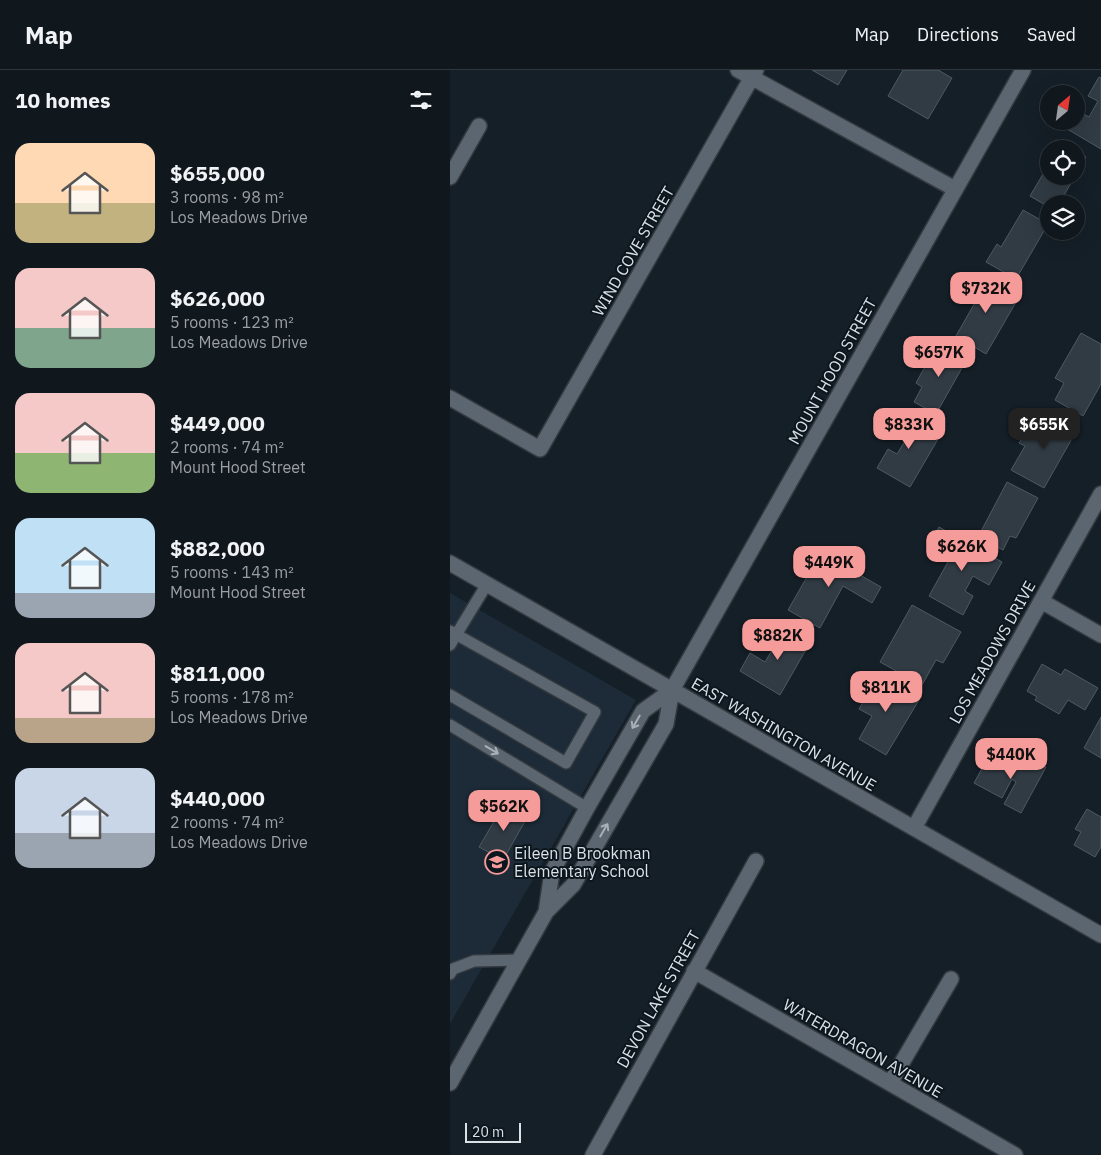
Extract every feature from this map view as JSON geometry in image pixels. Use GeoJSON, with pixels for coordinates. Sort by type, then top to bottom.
{"type":"FeatureCollection","features":[{"type":"Feature","properties":{"kind":"street"},"geometry":{"type":"LineString","coordinates":[[738,70],[754,74],[955,189]]}},
{"type":"Feature","properties":{"kind":"street","name":"MOUNT HOOD STREET"},"geometry":{"type":"LineString","coordinates":[[450,1083],[546,912],[573,885],[666,724],[672,690],[1023,70]]}},
{"type":"Feature","properties":{"kind":"street","name":"WIND COVE STREET"},"geometry":{"type":"LineString","coordinates":[[450,398],[540,449],[754,74]]}},
{"type":"Feature","properties":{"kind":"street"},"geometry":{"type":"LineString","coordinates":[[450,177],[479,126]]}},
{"type":"Feature","properties":{"kind":"street","name":"LOS MEADOWS DRIVE"},"geometry":{"type":"LineString","coordinates":[[914,828],[1101,494]]}},
{"type":"Feature","properties":{"kind":"street","name":"EAST WASHINGTON AVENUE"},"geometry":{"type":"LineString","coordinates":[[450,562],[1101,935]]}},
{"type":"Feature","properties":{"kind":"street"},"geometry":{"type":"LineString","coordinates":[[1041,601],[1101,635]]}},
{"type":"Feature","properties":{"kind":"street","name":"MOUNT HOOD STREET"},"geometry":{"type":"LineString","coordinates":[[546,912],[552,872],[587,808],[643,711],[672,690]]}},
{"type":"Feature","properties":{"kind":"street","name":"DEVON LAKE STREET"},"geometry":{"type":"LineString","coordinates":[[593,1155],[756,861]]}},
{"type":"Feature","properties":{"kind":"street","name":"WATERDRAGON AVENUE"},"geometry":{"type":"LineString","coordinates":[[694,971],[1015,1155]]}},
{"type":"Feature","properties":{"kind":"street"},"geometry":{"type":"LineString","coordinates":[[890,1083],[951,979]]}},
{"type":"Feature","properties":{"kind":"lane"},"geometry":{"type":"LineString","coordinates":[[450,645],[453,632],[487,584]]}},
{"type":"Feature","properties":{"kind":"lane"},"geometry":{"type":"LineString","coordinates":[[450,695],[566,763],[595,712],[453,632]]}},
{"type":"Feature","properties":{"kind":"lane"},"geometry":{"type":"LineString","coordinates":[[450,725],[587,808]]}},
{"type":"Feature","properties":{"kind":"lane"},"geometry":{"type":"LineString","coordinates":[[450,974],[453,969],[474,961],[519,960]]}},
{"type":"Feature","properties":{"kind":"shaded area","name":"Eileen B Brookman Elementary School"},"geometry":{"type":"Polygon","coordinates":[[[450,593],[636,700],[450,1024],[450,593]]]}},
{"type":"Feature","properties":{"kind":"building"},"geometry":{"type":"Polygon","coordinates":[[[812,70],[847,70],[838,85],[812,70]]]}},
{"type":"Feature","properties":{"kind":"building"},"geometry":{"type":"Polygon","coordinates":[[[903,70],[938,70],[952,78],[928,119],[888,96],[903,70]]]}},
{"type":"Feature","properties":{"kind":"building"},"geometry":{"type":"Polygon","coordinates":[[[1099,77],[1101,78],[1101,149],[1069,130],[1085,130],[1085,115],[1089,117],[1098,101],[1088,96],[1099,77]]]}},
{"type":"Feature","properties":{"kind":"building"},"geometry":{"type":"Polygon","coordinates":[[[1040,179],[1040,185],[1070,185],[1064,195],[1040,195],[1040,202],[1030,196],[1040,179]]]}},
{"type":"Feature","properties":{"kind":"building"},"geometry":{"type":"Polygon","coordinates":[[[1023,210],[1040,220],[1040,238],[1016,279],[986,262],[997,244],[1001,247],[1023,210]]]}},
{"type":"Feature","properties":{"kind":"building"},"geometry":{"type":"Polygon","coordinates":[[[979,274],[1019,297],[986,354],[956,336],[977,299],[967,294],[979,274]]]}},
{"type":"Feature","properties":{"kind":"building"},"geometry":{"type":"Polygon","coordinates":[[[1081,333],[1101,344],[1101,384],[1083,416],[1055,400],[1064,383],[1055,378],[1081,333]]]}},
{"type":"Feature","properties":{"kind":"building"},"geometry":{"type":"Polygon","coordinates":[[[938,343],[967,359],[936,414],[914,402],[922,387],[916,383],[938,343]]]}},
{"type":"Feature","properties":{"kind":"building"},"geometry":{"type":"Polygon","coordinates":[[[902,411],[941,434],[910,487],[877,468],[888,449],[897,454],[907,438],[891,429],[902,411]]]}},
{"type":"Feature","properties":{"kind":"building"},"geometry":{"type":"Polygon","coordinates":[[[1052,413],[1078,428],[1044,488],[1011,470],[1025,446],[1019,443],[1030,424],[1042,431],[1052,413]]]}},
{"type":"Feature","properties":{"kind":"building"},"geometry":{"type":"Polygon","coordinates":[[[1007,482],[1038,498],[1016,538],[1010,536],[1003,550],[978,537],[1007,482]]]}},
{"type":"Feature","properties":{"kind":"building"},"geometry":{"type":"Polygon","coordinates":[[[939,527],[1002,562],[989,585],[973,576],[965,591],[973,596],[963,615],[929,596],[954,551],[933,538],[939,527]]]}},
{"type":"Feature","properties":{"kind":"building"},"geometry":{"type":"Polygon","coordinates":[[[823,549],[848,564],[846,567],[881,587],[872,603],[843,586],[820,628],[788,610],[823,549]]]}},
{"type":"Feature","properties":{"kind":"building"},"geometry":{"type":"Polygon","coordinates":[[[912,605],[961,632],[943,663],[936,660],[922,685],[880,662],[912,605]]]}},
{"type":"Feature","properties":{"kind":"building"},"geometry":{"type":"Polygon","coordinates":[[[787,625],[812,639],[780,695],[740,671],[750,653],[765,662],[787,625]]]}},
{"type":"Feature","properties":{"kind":"building"},"geometry":{"type":"Polygon","coordinates":[[[1042,664],[1061,675],[1065,669],[1098,688],[1085,710],[1068,700],[1059,714],[1035,700],[1037,697],[1027,691],[1042,664]]]}},
{"type":"Feature","properties":{"kind":"building"},"geometry":{"type":"Polygon","coordinates":[[[881,671],[901,683],[899,688],[919,700],[886,755],[859,739],[872,716],[859,709],[881,671]]]}},
{"type":"Feature","properties":{"kind":"building"},"geometry":{"type":"Polygon","coordinates":[[[1101,717],[1101,758],[1084,748],[1101,717]]]}},
{"type":"Feature","properties":{"kind":"building"},"geometry":{"type":"Polygon","coordinates":[[[990,754],[1017,769],[1024,755],[1046,767],[1021,813],[1004,804],[1016,782],[1012,779],[1002,798],[974,783],[990,754]]]}},
{"type":"Feature","properties":{"kind":"building"},"geometry":{"type":"Polygon","coordinates":[[[505,803],[528,816],[503,860],[479,847],[505,803]]]}},
{"type":"Feature","properties":{"kind":"building"},"geometry":{"type":"Polygon","coordinates":[[[1087,809],[1101,817],[1101,847],[1095,857],[1074,845],[1081,832],[1075,829],[1087,809]]]}},
{"type":"Feature","properties":{"kind":"place","name":"Eileen B Brookman Elementary School"},"geometry":{"type":"Point","coordinates":[497,862]}}]}
